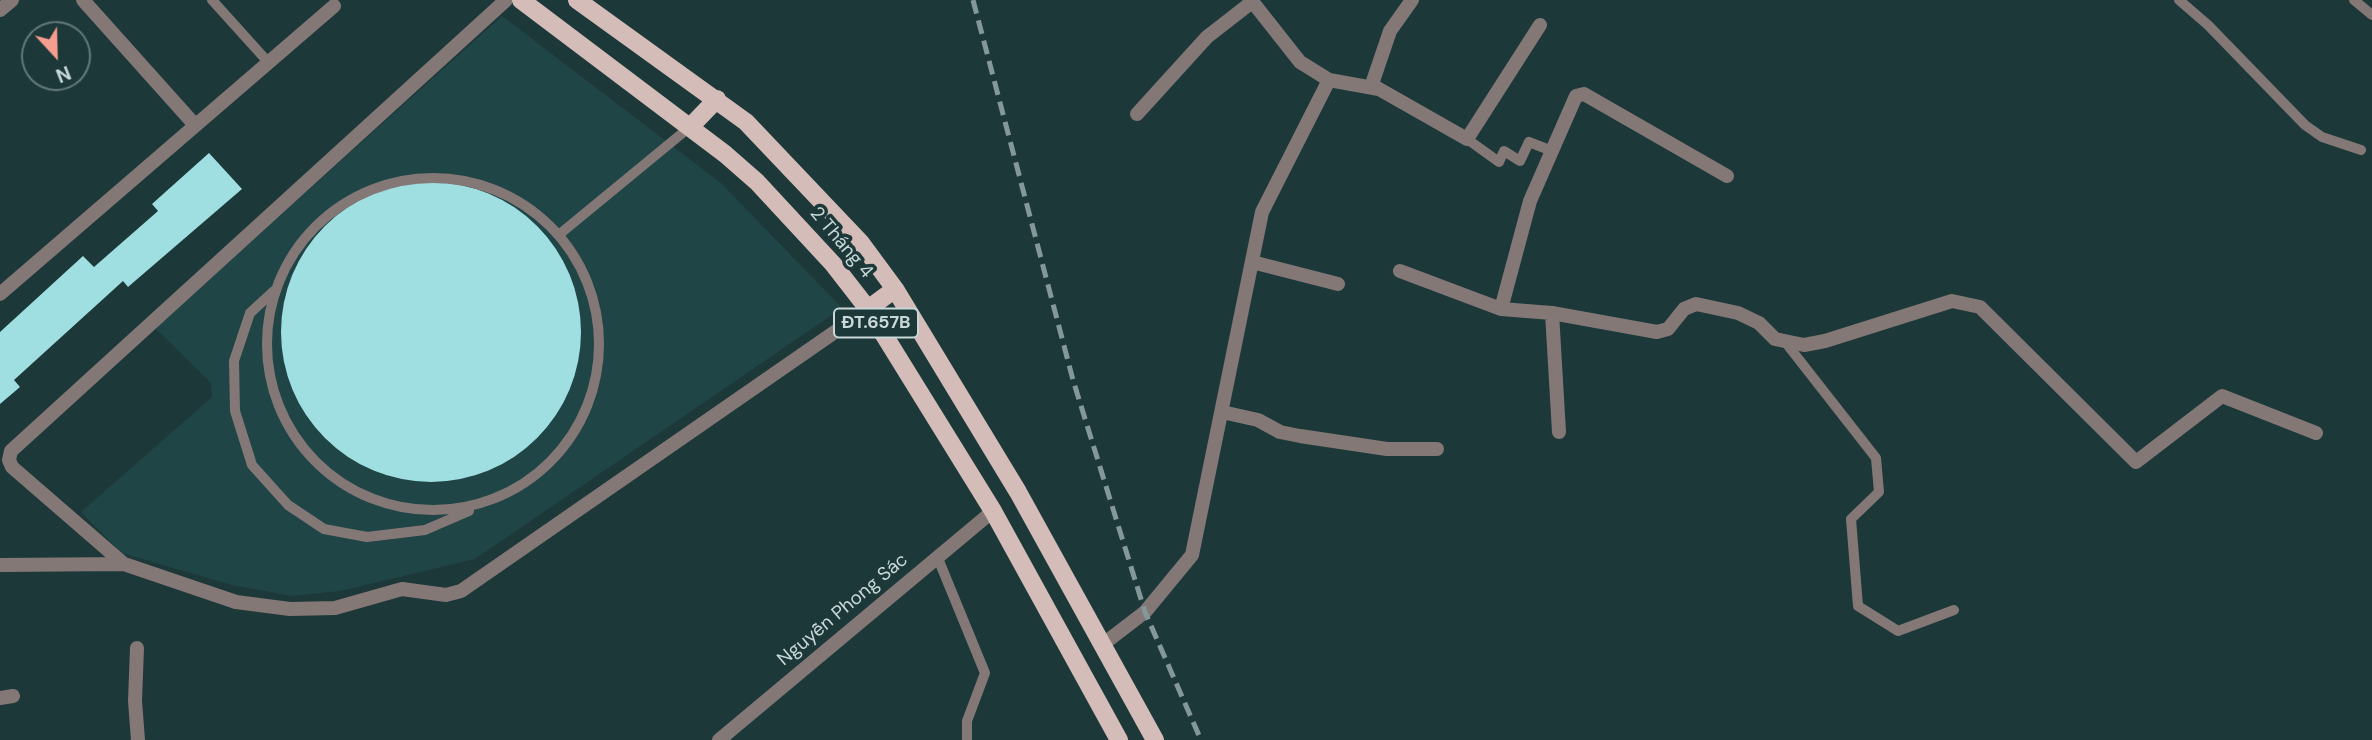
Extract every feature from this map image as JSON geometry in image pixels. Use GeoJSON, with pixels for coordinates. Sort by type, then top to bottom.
{"type":"FeatureCollection","features":[{"type":"Feature","properties":{"kind":"main road","name":"2 Tháng 4"},"geometry":{"type":"LineString","coordinates":[[521,0],[691,126],[757,182],[789,215],[868,309],[993,511],[1119,740]]}},
{"type":"Feature","properties":{"kind":"main road","name":"2 Tháng 4"},"geometry":{"type":"LineString","coordinates":[[577,0],[717,99],[783,157],[861,243],[895,289],[1018,492],[1155,740]]}},
{"type":"Feature","properties":{"kind":"main road"},"geometry":{"type":"LineString","coordinates":[[691,126],[717,99]]}},
{"type":"Feature","properties":{"kind":"main road"},"geometry":{"type":"LineString","coordinates":[[868,309],[895,289]]}},
{"type":"Feature","properties":{"kind":"main road"},"geometry":{"type":"LineString","coordinates":[[993,511],[1018,492]]}},
{"type":"Feature","properties":{"kind":"street"},"geometry":{"type":"LineString","coordinates":[[0,10],[12,0]]}},
{"type":"Feature","properties":{"kind":"street"},"geometry":{"type":"LineString","coordinates":[[83,0],[194,124]]}},
{"type":"Feature","properties":{"kind":"street"},"geometry":{"type":"LineString","coordinates":[[124,564],[12,467],[9,460],[11,451],[506,0]]}},
{"type":"Feature","properties":{"kind":"street"},"geometry":{"type":"LineString","coordinates":[[1371,87],[1390,31],[1412,0]]}},
{"type":"Feature","properties":{"kind":"street"},"geometry":{"type":"LineString","coordinates":[[1137,114],[1207,37],[1252,1],[1300,62],[1329,80],[1371,87],[1395,96],[1467,139],[1540,25]]}},
{"type":"Feature","properties":{"kind":"street"},"geometry":{"type":"LineString","coordinates":[[0,294],[268,62],[333,2]]}},
{"type":"Feature","properties":{"kind":"street"},"geometry":{"type":"LineString","coordinates":[[1102,645],[1144,612],[1187,565],[1196,544],[1262,212],[1329,80]]}},
{"type":"Feature","properties":{"kind":"street"},"geometry":{"type":"LineString","coordinates":[[1501,309],[1530,201],[1576,96],[1584,94],[1727,176]]}},
{"type":"Feature","properties":{"kind":"street"},"geometry":{"type":"LineString","coordinates":[[1252,262],[1338,284]]}},
{"type":"Feature","properties":{"kind":"street"},"geometry":{"type":"LineString","coordinates":[[1400,271],[1501,309],[1552,313],[1657,332],[1668,329],[1684,309],[1696,304],[1748,316],[1775,339],[1804,345],[1825,341],[1952,301],[1980,307],[2136,462],[2222,396],[2316,433]]}},
{"type":"Feature","properties":{"kind":"street"},"geometry":{"type":"LineString","coordinates":[[0,565],[124,564],[214,596],[263,607],[335,608],[402,589],[446,595],[461,591],[868,309]]}},
{"type":"Feature","properties":{"kind":"street"},"geometry":{"type":"LineString","coordinates":[[1552,313],[1559,432]]}},
{"type":"Feature","properties":{"kind":"street"},"geometry":{"type":"LineString","coordinates":[[1222,412],[1249,417],[1300,436],[1387,449],[1437,449]]}},
{"type":"Feature","properties":{"kind":"street","name":"Nguyễn Phong Sác"},"geometry":{"type":"LineString","coordinates":[[719,740],[993,511]]}},
{"type":"Feature","properties":{"kind":"street"},"geometry":{"type":"LineString","coordinates":[[137,648],[135,701],[138,740]]}},
{"type":"Feature","properties":{"kind":"lane"},"geometry":{"type":"LineString","coordinates":[[212,0],[268,62]]}},
{"type":"Feature","properties":{"kind":"lane"},"geometry":{"type":"LineString","coordinates":[[2179,0],[2208,25],[2305,125],[2322,137],[2361,150]]}},
{"type":"Feature","properties":{"kind":"lane"},"geometry":{"type":"LineString","coordinates":[[2354,0],[2372,15]]}},
{"type":"Feature","properties":{"kind":"lane"},"geometry":{"type":"LineString","coordinates":[[561,233],[691,126]]}},
{"type":"Feature","properties":{"kind":"lane"},"geometry":{"type":"LineString","coordinates":[[1467,139],[1499,162],[1504,151],[1520,161],[1529,142],[1552,150]]}},
{"type":"Feature","properties":{"kind":"lane"},"geometry":{"type":"LineString","coordinates":[[443,177],[500,190],[561,233],[593,293],[601,350],[589,407],[557,456],[506,494],[425,530],[367,537],[324,529],[288,506],[252,466],[235,411],[234,361],[250,313],[274,291],[302,240],[333,210],[385,184],[443,177]]}},
{"type":"Feature","properties":{"kind":"lane"},"geometry":{"type":"LineString","coordinates":[[274,291],[265,348],[276,405],[297,443],[339,483],[392,506],[450,510],[506,494]]}},
{"type":"Feature","properties":{"kind":"lane"},"geometry":{"type":"LineString","coordinates":[[1786,343],[1877,457],[1879,492],[1851,519],[1858,606],[1898,631],[1954,610]]}},
{"type":"Feature","properties":{"kind":"lane"},"geometry":{"type":"LineString","coordinates":[[937,556],[985,673],[984,682],[967,721],[967,740]]}},
{"type":"Feature","properties":{"kind":"shaded area"},"geometry":{"type":"Polygon","coordinates":[[[502,16],[721,183],[842,308],[475,559],[340,591],[292,596],[232,585],[122,553],[81,512],[212,397],[211,383],[155,328],[502,16]]]}},
{"type":"Feature","properties":{"kind":"building"},"geometry":{"type":"Polygon","coordinates":[[[209,153],[242,189],[128,287],[123,281],[14,380],[20,387],[0,404],[0,332],[83,256],[94,267],[158,211],[152,204],[209,153]]]}},
{"type":"Feature","properties":{"kind":"building"},"geometry":{"type":"Polygon","coordinates":[[[416,182],[446,182],[475,188],[502,199],[526,216],[547,237],[570,274],[581,317],[575,376],[564,403],[547,427],[526,448],[502,465],[475,476],[446,482],[416,482],[387,476],[360,465],[336,448],[315,427],[298,403],[287,376],[281,347],[281,317],[287,288],[298,261],[315,237],[336,216],[360,199],[387,188],[416,182]]]}},
{"type":"Feature","properties":{"kind":"railway"},"geometry":{"type":"LineString","coordinates":[[973,0],[1073,380],[1145,612],[1201,740]]}}]}
